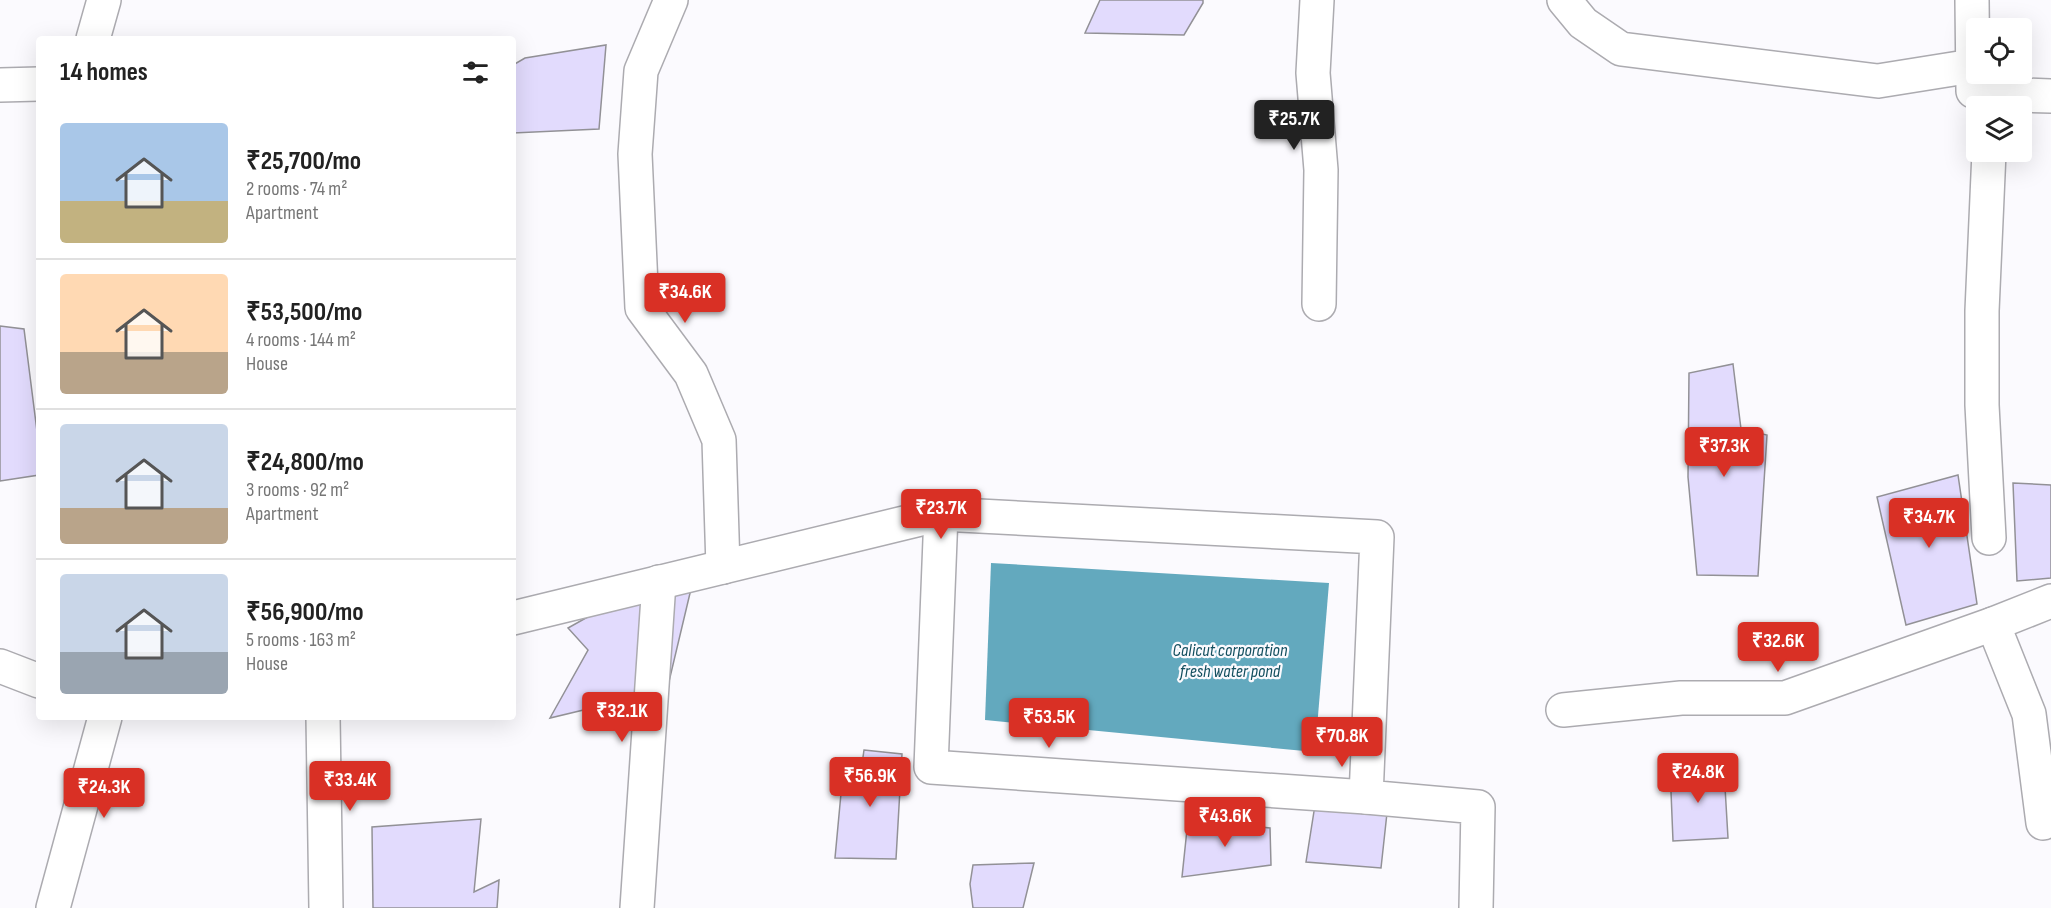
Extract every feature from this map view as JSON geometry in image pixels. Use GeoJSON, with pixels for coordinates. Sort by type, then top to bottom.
{"type":"FeatureCollection","features":[{"type":"Feature","properties":{"kind":"street"},"geometry":{"type":"LineString","coordinates":[[94,36],[104,0]]}},
{"type":"Feature","properties":{"kind":"street"},"geometry":{"type":"LineString","coordinates":[[671,0],[641,71],[635,154],[642,308],[691,374],[718,440],[723,567]]}},
{"type":"Feature","properties":{"kind":"street"},"geometry":{"type":"LineString","coordinates":[[1317,0],[1313,74],[1321,170],[1319,304]]}},
{"type":"Feature","properties":{"kind":"street"},"geometry":{"type":"LineString","coordinates":[[1564,0],[1583,23],[1622,49],[1878,81],[1966,67]]}},
{"type":"Feature","properties":{"kind":"street"},"geometry":{"type":"LineString","coordinates":[[1972,0],[1972,18]]}},
{"type":"Feature","properties":{"kind":"street"},"geometry":{"type":"LineString","coordinates":[[0,85],[36,84]]}},
{"type":"Feature","properties":{"kind":"street"},"geometry":{"type":"LineString","coordinates":[[1973,84],[1973,91],[1983,96]]}},
{"type":"Feature","properties":{"kind":"street"},"geometry":{"type":"LineString","coordinates":[[2032,97],[2051,96]]}},
{"type":"Feature","properties":{"kind":"street"},"geometry":{"type":"LineString","coordinates":[[1989,162],[1982,311],[1982,382],[1989,538]]}},
{"type":"Feature","properties":{"kind":"street"},"geometry":{"type":"LineString","coordinates":[[941,514],[932,767],[1478,807],[1476,908]]}},
{"type":"Feature","properties":{"kind":"street"},"geometry":{"type":"LineString","coordinates":[[516,617],[941,514],[1377,537],[1366,797]]}},
{"type":"Feature","properties":{"kind":"street"},"geometry":{"type":"LineString","coordinates":[[637,908],[659,582]]}},
{"type":"Feature","properties":{"kind":"street"},"geometry":{"type":"LineString","coordinates":[[1563,710],[1681,698],[1785,698],[2051,602]]}},
{"type":"Feature","properties":{"kind":"street"},"geometry":{"type":"LineString","coordinates":[[1993,624],[2029,714],[2043,823]]}},
{"type":"Feature","properties":{"kind":"street"},"geometry":{"type":"LineString","coordinates":[[0,666],[36,680]]}},
{"type":"Feature","properties":{"kind":"street"},"geometry":{"type":"LineString","coordinates":[[54,908],[104,720]]}},
{"type":"Feature","properties":{"kind":"street"},"geometry":{"type":"LineString","coordinates":[[323,720],[326,908]]}},
{"type":"Feature","properties":{"kind":"water","name":"Calicut corporation fresh water pond"},"geometry":{"type":"Polygon","coordinates":[[[991,563],[1329,583],[1315,752],[985,720],[991,563]]]}},
{"type":"Feature","properties":{"kind":"building"},"geometry":{"type":"Polygon","coordinates":[[[1100,0],[1203,0],[1203,3],[1184,35],[1085,33],[1100,0]]]}},
{"type":"Feature","properties":{"kind":"building"},"geometry":{"type":"Polygon","coordinates":[[[606,45],[599,129],[516,133],[516,63],[525,58],[606,45]]]}},
{"type":"Feature","properties":{"kind":"building"},"geometry":{"type":"Polygon","coordinates":[[[0,326],[24,329],[36,423],[36,475],[0,481],[0,326]]]}},
{"type":"Feature","properties":{"kind":"building"},"geometry":{"type":"Polygon","coordinates":[[[1733,364],[1741,429],[1767,435],[1758,576],[1697,575],[1688,477],[1689,373],[1733,364]]]}},
{"type":"Feature","properties":{"kind":"building"},"geometry":{"type":"Polygon","coordinates":[[[1958,475],[1977,604],[1906,625],[1877,497],[1958,475]]]}},
{"type":"Feature","properties":{"kind":"building"},"geometry":{"type":"Polygon","coordinates":[[[2013,483],[2051,485],[2051,578],[2017,581],[2013,483]]]}},
{"type":"Feature","properties":{"kind":"building"},"geometry":{"type":"Polygon","coordinates":[[[691,589],[667,690],[550,718],[588,650],[568,628],[609,605],[691,589]]]}},
{"type":"Feature","properties":{"kind":"building"},"geometry":{"type":"Polygon","coordinates":[[[864,750],[902,754],[896,859],[835,858],[843,772],[862,764],[864,750]]]}},
{"type":"Feature","properties":{"kind":"building"},"geometry":{"type":"Polygon","coordinates":[[[1670,767],[1724,770],[1728,838],[1673,841],[1670,767]]]}},
{"type":"Feature","properties":{"kind":"building"},"geometry":{"type":"Polygon","coordinates":[[[1315,805],[1387,813],[1381,868],[1306,862],[1315,805]]]}},
{"type":"Feature","properties":{"kind":"building"},"geometry":{"type":"Polygon","coordinates":[[[481,819],[474,892],[499,880],[497,908],[373,908],[372,827],[481,819]]]}},
{"type":"Feature","properties":{"kind":"building"},"geometry":{"type":"Polygon","coordinates":[[[1188,820],[1270,828],[1271,865],[1182,877],[1188,820]]]}},
{"type":"Feature","properties":{"kind":"building"},"geometry":{"type":"Polygon","coordinates":[[[1034,863],[1023,908],[973,908],[970,884],[973,865],[1034,863]]]}}]}
